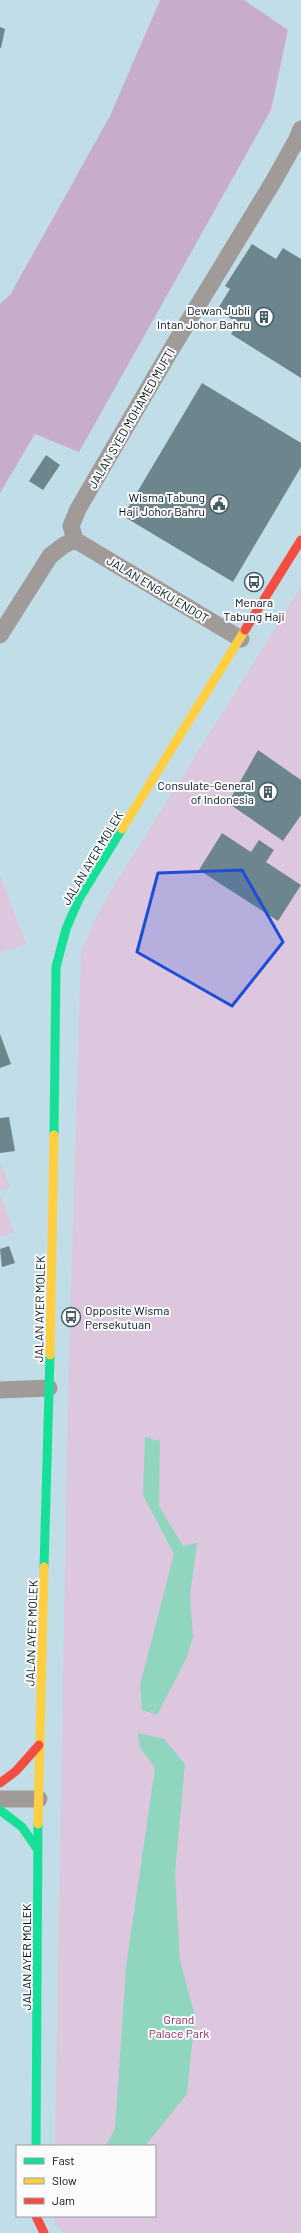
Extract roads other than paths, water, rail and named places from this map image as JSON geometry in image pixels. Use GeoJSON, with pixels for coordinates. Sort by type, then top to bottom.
{"type":"FeatureCollection","features":[{"type":"Feature","properties":{"kind":"main road","name":"JALAN AYER MOLEK"},"geometry":{"type":"LineString","coordinates":[[36,2145],[39,1745],[50,1388],[56,967],[64,936],[79,898],[301,540]]}},
{"type":"Feature","properties":{"kind":"main road"},"geometry":{"type":"LineString","coordinates":[[0,1783],[25,1762],[39,1745]]}},
{"type":"Feature","properties":{"kind":"main road"},"geometry":{"type":"LineString","coordinates":[[0,1810],[22,1827],[38,1850]]}},
{"type":"Feature","properties":{"kind":"main road"},"geometry":{"type":"LineString","coordinates":[[33,2230],[36,2217]]}},
{"type":"Feature","properties":{"kind":"main road"},"geometry":{"type":"LineString","coordinates":[[36,2217],[44,2233]]}},
{"type":"Feature","properties":{"kind":"street","name":"JALAN SYED MOHAMED MUFTI"},"geometry":{"type":"LineString","coordinates":[[75,540],[71,526],[78,509],[172,348],[269,188],[296,141],[301,129]]}},
{"type":"Feature","properties":{"kind":"street"},"geometry":{"type":"LineString","coordinates":[[0,635],[50,556],[64,544],[75,540]]}},
{"type":"Feature","properties":{"kind":"street","name":"JALAN ENGKU ENDOT"},"geometry":{"type":"LineString","coordinates":[[75,540],[241,639]]}},
{"type":"Feature","properties":{"kind":"street"},"geometry":{"type":"LineString","coordinates":[[0,1390],[50,1388]]}},
{"type":"Feature","properties":{"kind":"street"},"geometry":{"type":"LineString","coordinates":[[0,1799],[39,1799]]}},
{"type":"Feature","properties":{"kind":"place","name":"Dewan Jubli Intan Johor Bahru"},"geometry":{"type":"Point","coordinates":[264,317]}},
{"type":"Feature","properties":{"kind":"place","name":"Wisma Tabung Haji Johor Bahru"},"geometry":{"type":"Point","coordinates":[219,504]}},
{"type":"Feature","properties":{"kind":"place","name":"Menara Tabung Haji"},"geometry":{"type":"Point","coordinates":[254,582]}},
{"type":"Feature","properties":{"kind":"place","name":"Consulate-General of Indonesia"},"geometry":{"type":"Point","coordinates":[268,792]}},
{"type":"Feature","properties":{"kind":"place","name":"Opposite Wisma Persekutuan"},"geometry":{"type":"Point","coordinates":[71,1317]}},
{"type":"Feature","properties":{"kind":"park label","name":"Grand Palace Park"},"geometry":{"type":"Point","coordinates":[179,2026]}}]}
